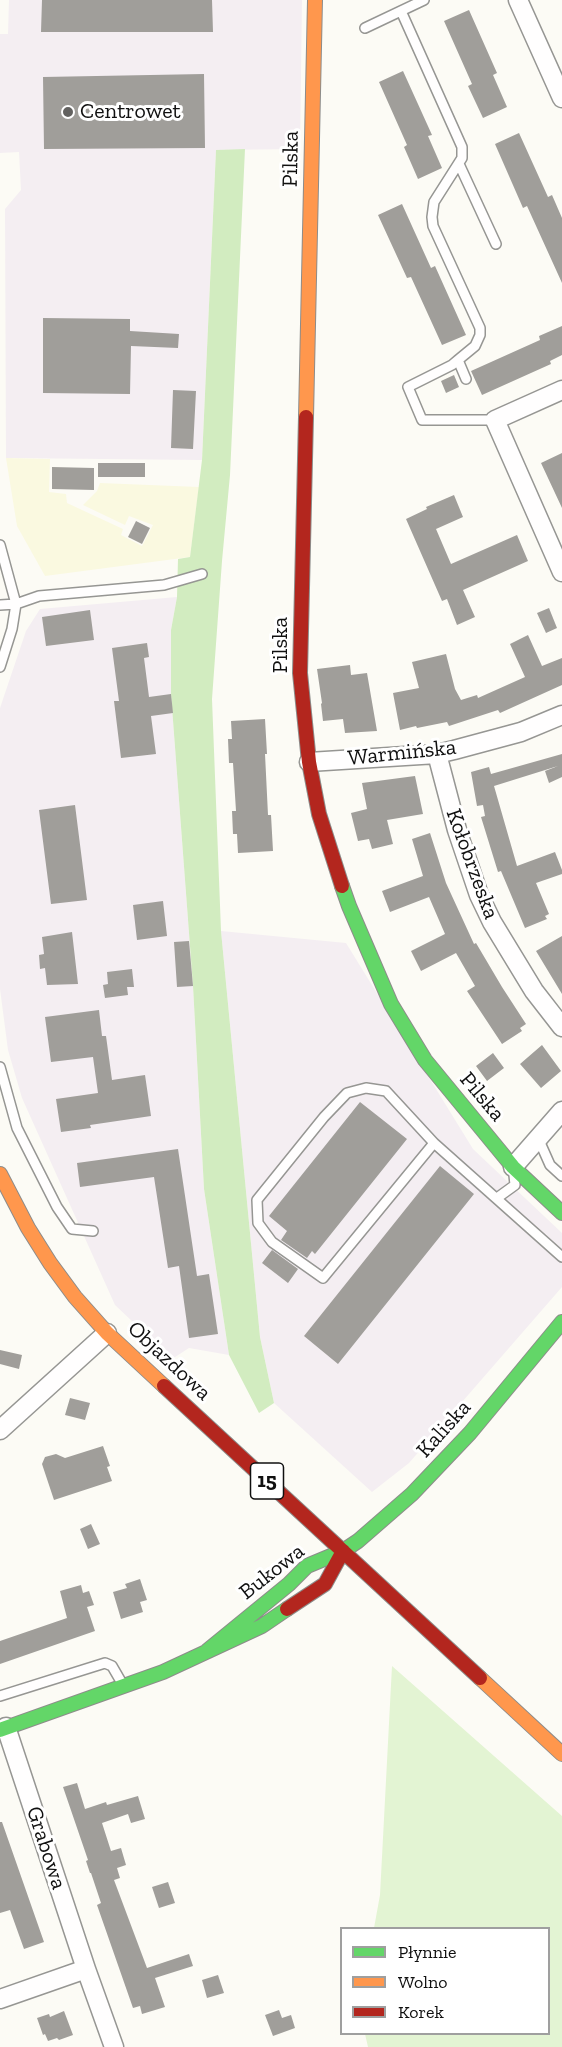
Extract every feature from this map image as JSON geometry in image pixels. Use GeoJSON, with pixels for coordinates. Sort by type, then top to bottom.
{"type":"FeatureCollection","features":[{"type":"Feature","properties":{"kind":"street","name":"Pilska"},"geometry":{"type":"LineString","coordinates":[[315,0],[300,673],[309,762],[319,814],[349,906],[391,1004],[425,1060],[513,1167],[562,1214]]}},
{"type":"Feature","properties":{"kind":"street"},"geometry":{"type":"LineString","coordinates":[[518,0],[562,98]]}},
{"type":"Feature","properties":{"kind":"street"},"geometry":{"type":"LineString","coordinates":[[560,561],[495,420],[562,390]]}},
{"type":"Feature","properties":{"kind":"street","name":"Warmińska"},"geometry":{"type":"LineString","coordinates":[[309,762],[437,754],[521,732],[562,714]]}},
{"type":"Feature","properties":{"kind":"street","name":"Kołobrzeska"},"geometry":{"type":"LineString","coordinates":[[437,754],[457,830],[479,895],[523,973],[562,1027]]}},
{"type":"Feature","properties":{"kind":"street"},"geometry":{"type":"LineString","coordinates":[[513,1167],[562,1111]]}},
{"type":"Feature","properties":{"kind":"street","name":"Objazdowa"},"geometry":{"type":"LineString","coordinates":[[0,1174],[28,1228],[50,1263],[75,1297],[107,1333],[343,1551]]}},
{"type":"Feature","properties":{"kind":"street","name":"Kaliska"},"geometry":{"type":"LineString","coordinates":[[343,1551],[387,1517],[428,1479],[470,1433],[562,1322]]}},
{"type":"Feature","properties":{"kind":"street"},"geometry":{"type":"LineString","coordinates":[[0,1430],[107,1333]]}},
{"type":"Feature","properties":{"kind":"street","name":"Bukowa"},"geometry":{"type":"LineString","coordinates":[[207,1651],[289,1584],[307,1566],[343,1551]]}},
{"type":"Feature","properties":{"kind":"street","name":"Bukowa"},"geometry":{"type":"LineString","coordinates":[[3,1728],[179,1666],[261,1626],[325,1584],[343,1551]]}},
{"type":"Feature","properties":{"kind":"street","name":"15"},"geometry":{"type":"LineString","coordinates":[[343,1551],[562,1754]]}},
{"type":"Feature","properties":{"kind":"street","name":"Grabowa"},"geometry":{"type":"LineString","coordinates":[[3,1728],[114,2047]]}},
{"type":"Feature","properties":{"kind":"street"},"geometry":{"type":"LineString","coordinates":[[0,1999],[86,1969]]}},
{"type":"Feature","properties":{"kind":"lane"},"geometry":{"type":"LineString","coordinates":[[365,28],[424,0]]}},
{"type":"Feature","properties":{"kind":"lane"},"geometry":{"type":"LineString","coordinates":[[401,11],[462,147],[462,158],[434,202],[432,217],[433,226],[480,328],[480,335],[475,346],[452,365],[408,387],[422,420],[495,420]]}},
{"type":"Feature","properties":{"kind":"lane"},"geometry":{"type":"LineString","coordinates":[[459,164],[496,244]]}},
{"type":"Feature","properties":{"kind":"lane"},"geometry":{"type":"LineString","coordinates":[[458,360],[466,379]]}},
{"type":"Feature","properties":{"kind":"lane"},"geometry":{"type":"LineString","coordinates":[[0,545],[16,604],[12,629],[0,667]]}},
{"type":"Feature","properties":{"kind":"lane"},"geometry":{"type":"LineString","coordinates":[[0,605],[16,604],[39,596],[164,585],[202,574]]}},
{"type":"Feature","properties":{"kind":"lane"},"geometry":{"type":"LineString","coordinates":[[0,1067],[17,1128],[57,1207],[72,1229],[93,1231]]}},
{"type":"Feature","properties":{"kind":"lane"},"geometry":{"type":"LineString","coordinates":[[434,1143],[323,1278],[273,1242],[258,1223],[257,1200],[324,1117],[347,1093],[366,1088],[386,1091],[434,1143],[562,1257]]}},
{"type":"Feature","properties":{"kind":"lane"},"geometry":{"type":"LineString","coordinates":[[538,1138],[550,1165],[562,1176]]}},
{"type":"Feature","properties":{"kind":"lane"},"geometry":{"type":"LineString","coordinates":[[497,1198],[515,1185],[513,1167]]}},
{"type":"Feature","properties":{"kind":"lane"},"geometry":{"type":"LineString","coordinates":[[0,1696],[105,1663],[115,1670],[124,1687]]}},
{"type":"Feature","properties":{"kind":"shaded area"},"geometry":{"type":"Polygon","coordinates":[[[9,0],[302,0],[300,149],[216,150],[202,460],[6,458],[5,209],[21,190],[19,152],[0,153],[0,34],[8,34],[9,0]]]}},
{"type":"Feature","properties":{"kind":"shaded area"},"geometry":{"type":"Polygon","coordinates":[[[177,597],[171,630],[171,694],[193,986],[204,1189],[229,1355],[189,1348],[172,1359],[115,1305],[22,1098],[8,1050],[0,989],[0,708],[26,631],[40,609],[177,597]]]}},
{"type":"Feature","properties":{"kind":"shaded area"},"geometry":{"type":"Polygon","coordinates":[[[221,931],[346,943],[473,1149],[562,1233],[562,1287],[409,1463],[372,1492],[274,1403],[260,1337],[221,931]]]}},
{"type":"Feature","properties":{"kind":"green space"},"geometry":{"type":"Polygon","coordinates":[[[245,149],[230,475],[212,699],[221,931],[260,1337],[274,1403],[259,1413],[229,1355],[204,1189],[193,986],[171,694],[171,630],[177,597],[178,559],[190,557],[202,460],[216,150],[245,149]]]}},
{"type":"Feature","properties":{"kind":"green space"},"geometry":{"type":"Polygon","coordinates":[[[6,458],[50,459],[49,492],[66,494],[67,503],[123,529],[121,535],[142,546],[153,525],[129,516],[125,525],[83,505],[97,491],[100,483],[199,487],[190,557],[45,576],[17,526],[6,458]]]}},
{"type":"Feature","properties":{"kind":"green space"},"geometry":{"type":"Polygon","coordinates":[[[392,1666],[562,1816],[562,2047],[368,2047],[365,2035],[550,2035],[550,1927],[374,1927],[380,1895],[392,1666]]]}},
{"type":"Feature","properties":{"kind":"building"},"geometry":{"type":"Polygon","coordinates":[[[42,0],[212,0],[213,32],[41,32],[42,0]]]}},
{"type":"Feature","properties":{"kind":"building"},"geometry":{"type":"Polygon","coordinates":[[[469,10],[497,73],[493,75],[507,107],[483,118],[468,86],[472,84],[444,21],[469,10]]]}},
{"type":"Feature","properties":{"kind":"building"},"geometry":{"type":"Polygon","coordinates":[[[403,71],[432,135],[428,136],[442,168],[418,179],[404,147],[407,145],[379,82],[403,71]]]}},
{"type":"Feature","properties":{"kind":"building"},"geometry":{"type":"Polygon","coordinates":[[[204,74],[205,148],[44,149],[43,77],[204,74]]]}},
{"type":"Feature","properties":{"kind":"building"},"geometry":{"type":"Polygon","coordinates":[[[519,133],[548,197],[552,195],[562,218],[562,283],[527,206],[523,208],[495,144],[519,133]]]}},
{"type":"Feature","properties":{"kind":"building"},"geometry":{"type":"Polygon","coordinates":[[[402,204],[431,268],[435,266],[466,335],[442,345],[411,277],[407,278],[378,215],[402,204]]]}},
{"type":"Feature","properties":{"kind":"building"},"geometry":{"type":"Polygon","coordinates":[[[43,318],[130,319],[130,331],[179,334],[178,348],[131,346],[130,394],[43,393],[43,318]]]}},
{"type":"Feature","properties":{"kind":"building"},"geometry":{"type":"Polygon","coordinates":[[[562,326],[562,355],[550,361],[551,364],[482,395],[471,371],[540,340],[539,336],[562,326]]]}},
{"type":"Feature","properties":{"kind":"building"},"geometry":{"type":"Polygon","coordinates":[[[454,375],[459,387],[446,393],[441,381],[454,375]]]}},
{"type":"Feature","properties":{"kind":"building"},"geometry":{"type":"Polygon","coordinates":[[[173,390],[196,391],[193,449],[171,448],[173,390]]]}},
{"type":"Feature","properties":{"kind":"building"},"geometry":{"type":"Polygon","coordinates":[[[562,453],[562,508],[541,463],[562,453]]]}},
{"type":"Feature","properties":{"kind":"building"},"geometry":{"type":"Polygon","coordinates":[[[98,463],[145,463],[145,477],[98,477],[98,463]]]}},
{"type":"Feature","properties":{"kind":"building"},"geometry":{"type":"Polygon","coordinates":[[[52,467],[94,468],[94,490],[52,489],[52,467]]]}},
{"type":"Feature","properties":{"kind":"building"},"geometry":{"type":"Polygon","coordinates":[[[454,495],[463,517],[436,529],[451,564],[517,535],[528,561],[463,590],[475,617],[457,625],[447,599],[442,601],[406,519],[454,495]]]}},
{"type":"Feature","properties":{"kind":"building"},"geometry":{"type":"Polygon","coordinates":[[[136,521],[150,528],[142,544],[128,537],[136,521]]]}},
{"type":"Feature","properties":{"kind":"building"},"geometry":{"type":"Polygon","coordinates":[[[549,608],[557,628],[546,633],[537,613],[549,608]]]}},
{"type":"Feature","properties":{"kind":"building"},"geometry":{"type":"Polygon","coordinates":[[[90,610],[94,640],[46,646],[42,617],[90,610]]]}},
{"type":"Feature","properties":{"kind":"building"},"geometry":{"type":"Polygon","coordinates":[[[528,635],[542,666],[562,658],[562,685],[500,713],[498,710],[449,726],[447,722],[400,730],[393,693],[419,688],[412,662],[446,654],[455,689],[461,700],[477,695],[478,698],[525,677],[510,644],[528,635]]]}},
{"type":"Feature","properties":{"kind":"building"},"geometry":{"type":"Polygon","coordinates":[[[147,643],[149,657],[144,658],[149,697],[171,694],[173,713],[151,716],[156,754],[121,758],[114,701],[119,701],[112,648],[147,643]]]}},
{"type":"Feature","properties":{"kind":"building"},"geometry":{"type":"Polygon","coordinates":[[[350,665],[351,675],[367,673],[377,731],[345,733],[343,719],[323,721],[317,669],[350,665]]]}},
{"type":"Feature","properties":{"kind":"building"},"geometry":{"type":"Polygon","coordinates":[[[265,719],[268,815],[271,815],[273,851],[238,853],[237,834],[233,834],[232,811],[236,811],[233,763],[229,763],[228,739],[232,739],[231,721],[265,719]]]}},
{"type":"Feature","properties":{"kind":"building"},"geometry":{"type":"Polygon","coordinates":[[[562,754],[562,777],[549,783],[545,771],[558,766],[494,786],[517,866],[555,852],[562,870],[562,874],[536,883],[549,914],[545,916],[547,919],[525,928],[501,871],[498,872],[481,817],[485,816],[483,805],[477,806],[471,772],[489,767],[491,774],[562,754]]]}},
{"type":"Feature","properties":{"kind":"building"},"geometry":{"type":"Polygon","coordinates":[[[415,776],[423,814],[387,820],[393,844],[372,849],[369,839],[358,841],[351,813],[367,809],[362,783],[415,776]]]}},
{"type":"Feature","properties":{"kind":"building"},"geometry":{"type":"Polygon","coordinates":[[[75,805],[87,900],[51,904],[39,810],[75,805]]]}},
{"type":"Feature","properties":{"kind":"building"},"geometry":{"type":"Polygon","coordinates":[[[430,833],[446,883],[474,944],[476,943],[526,1024],[520,1028],[522,1031],[502,1044],[467,991],[475,986],[456,953],[421,971],[411,951],[445,934],[429,897],[390,912],[382,891],[423,876],[412,839],[430,833]]]}},
{"type":"Feature","properties":{"kind":"building"},"geometry":{"type":"Polygon","coordinates":[[[163,901],[167,936],[137,940],[133,905],[163,901]]]}},
{"type":"Feature","properties":{"kind":"building"},"geometry":{"type":"Polygon","coordinates":[[[72,932],[78,984],[47,985],[45,968],[40,969],[39,955],[44,954],[42,937],[72,932]]]}},
{"type":"Feature","properties":{"kind":"building"},"geometry":{"type":"Polygon","coordinates":[[[562,936],[562,994],[536,951],[562,936]]]}},
{"type":"Feature","properties":{"kind":"building"},"geometry":{"type":"Polygon","coordinates":[[[189,941],[193,986],[177,987],[174,942],[189,941]]]}},
{"type":"Feature","properties":{"kind":"building"},"geometry":{"type":"Polygon","coordinates":[[[132,969],[134,987],[127,987],[128,995],[105,998],[103,985],[108,984],[107,972],[132,969]]]}},
{"type":"Feature","properties":{"kind":"building"},"geometry":{"type":"Polygon","coordinates":[[[99,1010],[102,1036],[106,1036],[112,1080],[145,1075],[151,1116],[90,1125],[91,1128],[61,1132],[56,1099],[98,1093],[93,1057],[51,1062],[45,1017],[99,1010]]]}},
{"type":"Feature","properties":{"kind":"building"},"geometry":{"type":"Polygon","coordinates":[[[542,1045],[561,1071],[541,1088],[520,1064],[542,1045]]]}},
{"type":"Feature","properties":{"kind":"building"},"geometry":{"type":"Polygon","coordinates":[[[493,1053],[504,1068],[487,1081],[476,1066],[493,1053]]]}},
{"type":"Feature","properties":{"kind":"building"},"geometry":{"type":"Polygon","coordinates":[[[360,1102],[407,1139],[315,1254],[312,1251],[307,1258],[281,1240],[287,1231],[269,1216],[360,1102]]]}},
{"type":"Feature","properties":{"kind":"building"},"geometry":{"type":"Polygon","coordinates":[[[178,1149],[197,1276],[209,1274],[218,1334],[189,1338],[179,1266],[168,1268],[154,1177],[80,1187],[77,1163],[178,1149]]]}},
{"type":"Feature","properties":{"kind":"building"},"geometry":{"type":"Polygon","coordinates":[[[440,1166],[474,1194],[338,1364],[304,1336],[440,1166]]]}},
{"type":"Feature","properties":{"kind":"building"},"geometry":{"type":"Polygon","coordinates":[[[272,1250],[298,1269],[288,1283],[262,1263],[272,1250]]]}},
{"type":"Feature","properties":{"kind":"building"},"geometry":{"type":"Polygon","coordinates":[[[0,1350],[22,1355],[19,1369],[0,1364],[0,1350]]]}},
{"type":"Feature","properties":{"kind":"building"},"geometry":{"type":"Polygon","coordinates":[[[70,1398],[90,1403],[85,1420],[65,1415],[70,1398]]]}},
{"type":"Feature","properties":{"kind":"building"},"geometry":{"type":"Polygon","coordinates":[[[103,1446],[112,1481],[54,1500],[42,1464],[45,1457],[56,1454],[65,1458],[103,1446]]]}},
{"type":"Feature","properties":{"kind":"building"},"geometry":{"type":"Polygon","coordinates":[[[91,1524],[100,1544],[88,1549],[80,1529],[91,1524]]]}},
{"type":"Feature","properties":{"kind":"building"},"geometry":{"type":"Polygon","coordinates":[[[140,1579],[147,1600],[140,1602],[143,1612],[121,1619],[113,1592],[127,1588],[125,1584],[140,1579]]]}},
{"type":"Feature","properties":{"kind":"building"},"geometry":{"type":"Polygon","coordinates":[[[81,1585],[83,1593],[89,1591],[94,1605],[87,1607],[95,1631],[0,1664],[0,1641],[67,1618],[60,1591],[81,1585]]]}},
{"type":"Feature","properties":{"kind":"building"},"geometry":{"type":"Polygon","coordinates":[[[77,1783],[85,1809],[138,1796],[145,1819],[131,1823],[128,1814],[102,1823],[111,1851],[121,1848],[126,1865],[117,1868],[120,1878],[114,1880],[147,1968],[189,1954],[193,1966],[155,1978],[165,2007],[142,2014],[140,2006],[133,2008],[97,1905],[101,1903],[63,1787],[77,1783]]]}},
{"type":"Feature","properties":{"kind":"building"},"geometry":{"type":"Polygon","coordinates":[[[0,1822],[2,1822],[44,1942],[24,1949],[10,1910],[0,1913],[0,1822]]]}},
{"type":"Feature","properties":{"kind":"building"},"geometry":{"type":"Polygon","coordinates":[[[168,1882],[175,1903],[159,1908],[152,1887],[168,1882]]]}},
{"type":"Feature","properties":{"kind":"building"},"geometry":{"type":"Polygon","coordinates":[[[218,1975],[224,1993],[207,1998],[202,1980],[218,1975]]]}},
{"type":"Feature","properties":{"kind":"building"},"geometry":{"type":"Polygon","coordinates":[[[279,2010],[282,2018],[291,2015],[295,2028],[273,2036],[265,2015],[279,2010]]]}},
{"type":"Feature","properties":{"kind":"building"},"geometry":{"type":"Polygon","coordinates":[[[64,2011],[73,2035],[48,2041],[45,2034],[43,2035],[37,2018],[49,2014],[50,2017],[64,2011]]]}},
{"type":"Feature","properties":{"kind":"traffic: fast"},"geometry":{"type":"LineString","coordinates":[[342,886],[391,1004],[425,1060],[513,1167],[562,1213]]}},
{"type":"Feature","properties":{"kind":"traffic: fast"},"geometry":{"type":"LineString","coordinates":[[207,1651],[289,1584],[307,1566],[343,1551],[358,1541],[412,1494],[470,1433],[562,1322]]}},
{"type":"Feature","properties":{"kind":"traffic: fast"},"geometry":{"type":"LineString","coordinates":[[0,1730],[163,1672],[262,1626],[287,1609]]}},
{"type":"Feature","properties":{"kind":"traffic: slow"},"geometry":{"type":"LineString","coordinates":[[306,417],[315,0]]}},
{"type":"Feature","properties":{"kind":"traffic: slow"},"geometry":{"type":"LineString","coordinates":[[0,1174],[28,1228],[75,1297],[107,1333],[164,1386]]}},
{"type":"Feature","properties":{"kind":"traffic: slow"},"geometry":{"type":"LineString","coordinates":[[480,1678],[562,1754]]}},
{"type":"Feature","properties":{"kind":"traffic: jam"},"geometry":{"type":"LineString","coordinates":[[306,417],[300,673],[309,762],[319,814],[342,886]]}},
{"type":"Feature","properties":{"kind":"traffic: jam"},"geometry":{"type":"LineString","coordinates":[[164,1386],[480,1678]]}},
{"type":"Feature","properties":{"kind":"traffic: jam"},"geometry":{"type":"LineString","coordinates":[[287,1609],[325,1584],[343,1551]]}},
{"type":"Feature","properties":{"kind":"place","name":"Centrowet"},"geometry":{"type":"Point","coordinates":[68,112]}}]}
